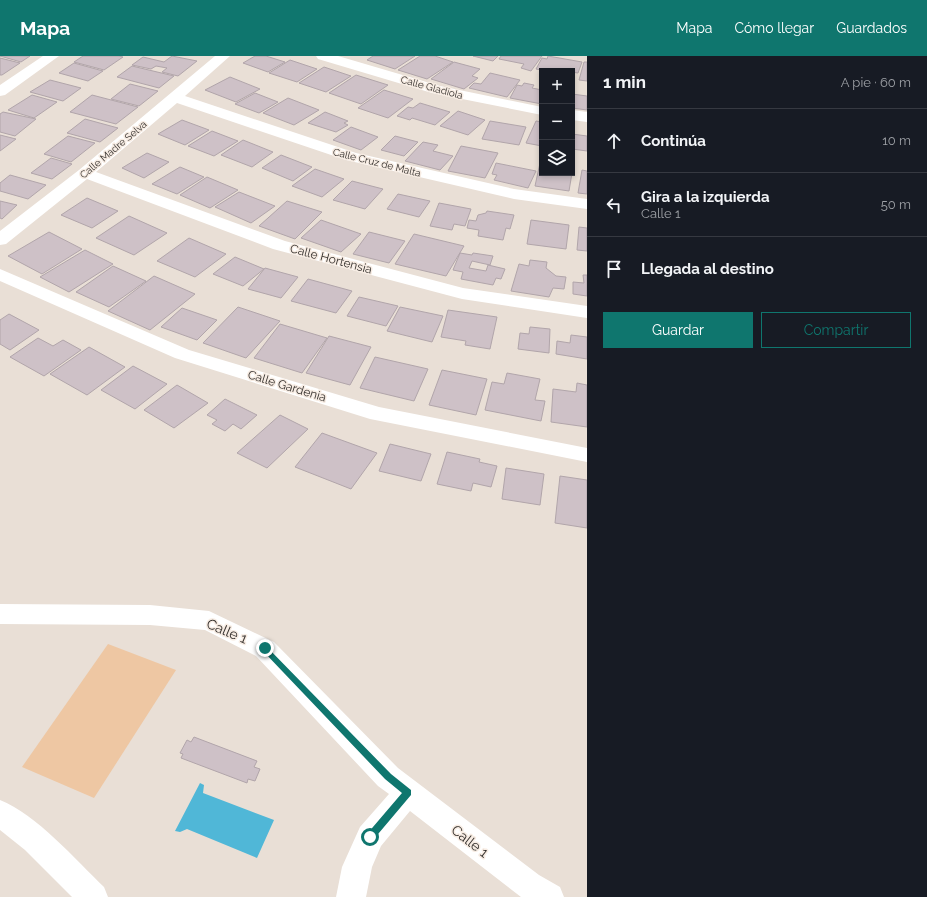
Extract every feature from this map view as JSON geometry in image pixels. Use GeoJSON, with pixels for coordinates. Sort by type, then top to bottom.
{"type":"FeatureCollection","features":[{"type":"Feature","properties":{"kind":"street"},"geometry":{"type":"LineString","coordinates":[[0,92],[52,56]]}},
{"type":"Feature","properties":{"kind":"street","name":"Calle Madre Selva"},"geometry":{"type":"LineString","coordinates":[[0,240],[85,173],[223,56]]}},
{"type":"Feature","properties":{"kind":"street","name":"Calle Gladiola"},"geometry":{"type":"LineString","coordinates":[[323,56],[437,90],[539,111]]}},
{"type":"Feature","properties":{"kind":"street","name":"Calle Cruz de Malta"},"geometry":{"type":"LineString","coordinates":[[174,97],[352,157],[514,194],[587,204]]}},
{"type":"Feature","properties":{"kind":"street"},"geometry":{"type":"LineString","coordinates":[[575,115],[587,117]]}},
{"type":"Feature","properties":{"kind":"street","name":"Calle Hortensia"},"geometry":{"type":"LineString","coordinates":[[85,173],[279,245],[462,293],[587,312]]}},
{"type":"Feature","properties":{"kind":"street","name":"Calle Gardenia"},"geometry":{"type":"LineString","coordinates":[[0,274],[182,354],[377,414],[587,455]]}},
{"type":"Feature","properties":{"kind":"street","name":"Calle 1"},"geometry":{"type":"LineString","coordinates":[[0,614],[150,615],[209,621],[265,648],[388,777],[528,885],[549,897]]}},
{"type":"Feature","properties":{"kind":"street"},"geometry":{"type":"LineString","coordinates":[[351,897],[357,867],[370,837],[408,792]]}},
{"type":"Feature","properties":{"kind":"street"},"geometry":{"type":"LineString","coordinates":[[0,812],[35,840],[92,897]]}},
{"type":"Feature","properties":{"kind":"shaded area"},"geometry":{"type":"Polygon","coordinates":[[[108,644],[176,670],[94,798],[22,767],[108,644]]]}},
{"type":"Feature","properties":{"kind":"water"},"geometry":{"type":"Polygon","coordinates":[[[200,783],[204,785],[203,793],[274,820],[257,858],[187,829],[180,832],[175,831],[200,783]]]}},
{"type":"Feature","properties":{"kind":"building"},"geometry":{"type":"Polygon","coordinates":[[[0,56],[30,56],[21,62],[0,56]]]}},
{"type":"Feature","properties":{"kind":"building"},"geometry":{"type":"Polygon","coordinates":[[[83,56],[123,57],[104,70],[74,62],[83,56]]]}},
{"type":"Feature","properties":{"kind":"building"},"geometry":{"type":"Polygon","coordinates":[[[172,56],[197,61],[178,76],[162,72],[167,68],[156,66],[151,69],[132,65],[143,57],[164,62],[172,56]]]}},
{"type":"Feature","properties":{"kind":"building"},"geometry":{"type":"Polygon","coordinates":[[[255,56],[266,56],[285,62],[268,72],[243,63],[255,56]]]}},
{"type":"Feature","properties":{"kind":"building"},"geometry":{"type":"Polygon","coordinates":[[[373,56],[415,56],[395,69],[367,60],[373,56]]]}},
{"type":"Feature","properties":{"kind":"building"},"geometry":{"type":"Polygon","coordinates":[[[420,56],[435,56],[453,62],[427,79],[398,70],[420,56]]]}},
{"type":"Feature","properties":{"kind":"building"},"geometry":{"type":"Polygon","coordinates":[[[473,56],[498,56],[493,61],[473,56]]]}},
{"type":"Feature","properties":{"kind":"building"},"geometry":{"type":"Polygon","coordinates":[[[501,56],[542,56],[531,71],[521,68],[524,64],[499,59],[501,56]]]}},
{"type":"Feature","properties":{"kind":"building"},"geometry":{"type":"Polygon","coordinates":[[[548,56],[582,62],[578,73],[575,73],[575,68],[536,69],[542,58],[547,59],[548,56]]]}},
{"type":"Feature","properties":{"kind":"building"},"geometry":{"type":"Polygon","coordinates":[[[0,58],[20,63],[0,75],[0,58]]]}},
{"type":"Feature","properties":{"kind":"building"},"geometry":{"type":"Polygon","coordinates":[[[290,60],[317,69],[297,82],[269,73],[290,60]]]}},
{"type":"Feature","properties":{"kind":"building"},"geometry":{"type":"Polygon","coordinates":[[[454,62],[480,69],[472,76],[478,78],[464,89],[431,79],[454,62]]]}},
{"type":"Feature","properties":{"kind":"building"},"geometry":{"type":"Polygon","coordinates":[[[584,62],[587,62],[587,81],[579,80],[584,62]]]}},
{"type":"Feature","properties":{"kind":"building"},"geometry":{"type":"Polygon","coordinates":[[[74,63],[103,71],[88,81],[59,73],[74,63]]]}},
{"type":"Feature","properties":{"kind":"building"},"geometry":{"type":"Polygon","coordinates":[[[132,66],[174,76],[159,88],[117,77],[132,66]]]}},
{"type":"Feature","properties":{"kind":"building"},"geometry":{"type":"Polygon","coordinates":[[[324,67],[351,76],[326,92],[299,83],[324,67]]]}},
{"type":"Feature","properties":{"kind":"building"},"geometry":{"type":"Polygon","coordinates":[[[490,73],[520,80],[507,97],[469,88],[474,83],[481,84],[490,73]]]}},
{"type":"Feature","properties":{"kind":"building"},"geometry":{"type":"Polygon","coordinates":[[[356,75],[388,85],[361,104],[329,93],[356,75]]]}},
{"type":"Feature","properties":{"kind":"building"},"geometry":{"type":"Polygon","coordinates":[[[230,77],[260,89],[236,102],[205,90],[230,77]]]}},
{"type":"Feature","properties":{"kind":"building"},"geometry":{"type":"Polygon","coordinates":[[[50,80],[81,88],[63,101],[30,92],[50,80]]]}},
{"type":"Feature","properties":{"kind":"building"},"geometry":{"type":"Polygon","coordinates":[[[524,83],[534,85],[532,88],[539,89],[539,103],[510,98],[517,85],[522,86],[524,83]]]}},
{"type":"Feature","properties":{"kind":"building"},"geometry":{"type":"Polygon","coordinates":[[[130,84],[158,91],[139,106],[111,99],[130,84]]]}},
{"type":"Feature","properties":{"kind":"building"},"geometry":{"type":"Polygon","coordinates":[[[384,90],[413,99],[388,118],[358,108],[384,90]]]}},
{"type":"Feature","properties":{"kind":"building"},"geometry":{"type":"Polygon","coordinates":[[[255,93],[278,102],[259,113],[235,104],[255,93]]]}},
{"type":"Feature","properties":{"kind":"building"},"geometry":{"type":"Polygon","coordinates":[[[575,94],[587,96],[587,110],[575,108],[575,94]]]}},
{"type":"Feature","properties":{"kind":"building"},"geometry":{"type":"Polygon","coordinates":[[[32,95],[57,102],[34,118],[8,110],[32,95]]]}},
{"type":"Feature","properties":{"kind":"building"},"geometry":{"type":"Polygon","coordinates":[[[92,95],[138,107],[116,124],[70,112],[92,95]]]}},
{"type":"Feature","properties":{"kind":"building"},"geometry":{"type":"Polygon","coordinates":[[[288,98],[319,110],[294,125],[263,113],[288,98]]]}},
{"type":"Feature","properties":{"kind":"building"},"geometry":{"type":"Polygon","coordinates":[[[420,103],[450,112],[435,125],[412,118],[410,120],[397,116],[408,107],[413,108],[420,103]]]}},
{"type":"Feature","properties":{"kind":"building"},"geometry":{"type":"Polygon","coordinates":[[[458,111],[485,120],[468,135],[440,126],[458,111]]]}},
{"type":"Feature","properties":{"kind":"building"},"geometry":{"type":"Polygon","coordinates":[[[3,112],[36,119],[15,136],[0,132],[0,114],[3,112]]]}},
{"type":"Feature","properties":{"kind":"building"},"geometry":{"type":"Polygon","coordinates":[[[325,112],[348,121],[344,123],[348,125],[336,132],[308,123],[325,112]]]}},
{"type":"Feature","properties":{"kind":"building"},"geometry":{"type":"Polygon","coordinates":[[[85,119],[118,128],[100,142],[67,133],[85,119]]]}},
{"type":"Feature","properties":{"kind":"building"},"geometry":{"type":"Polygon","coordinates":[[[182,120],[209,130],[185,145],[158,134],[182,120]]]}},
{"type":"Feature","properties":{"kind":"building"},"geometry":{"type":"Polygon","coordinates":[[[490,121],[526,127],[519,145],[482,139],[490,121]]]}},
{"type":"Feature","properties":{"kind":"building"},"geometry":{"type":"Polygon","coordinates":[[[536,121],[539,122],[539,145],[526,143],[536,121]]]}},
{"type":"Feature","properties":{"kind":"building"},"geometry":{"type":"Polygon","coordinates":[[[351,127],[378,137],[361,150],[333,140],[351,127]]]}},
{"type":"Feature","properties":{"kind":"building"},"geometry":{"type":"Polygon","coordinates":[[[212,131],[238,141],[214,156],[188,146],[212,131]]]}},
{"type":"Feature","properties":{"kind":"building"},"geometry":{"type":"Polygon","coordinates":[[[575,134],[587,136],[587,151],[575,149],[575,134]]]}},
{"type":"Feature","properties":{"kind":"building"},"geometry":{"type":"Polygon","coordinates":[[[0,135],[16,139],[0,151],[0,135]]]}},
{"type":"Feature","properties":{"kind":"building"},"geometry":{"type":"Polygon","coordinates":[[[68,136],[95,143],[71,162],[44,154],[68,136]]]}},
{"type":"Feature","properties":{"kind":"building"},"geometry":{"type":"Polygon","coordinates":[[[395,136],[418,142],[404,156],[381,150],[395,136]]]}},
{"type":"Feature","properties":{"kind":"building"},"geometry":{"type":"Polygon","coordinates":[[[243,140],[273,152],[252,167],[221,155],[243,140]]]}},
{"type":"Feature","properties":{"kind":"building"},"geometry":{"type":"Polygon","coordinates":[[[423,142],[438,145],[433,151],[453,156],[440,170],[405,161],[423,142]]]}},
{"type":"Feature","properties":{"kind":"building"},"geometry":{"type":"Polygon","coordinates":[[[461,146],[498,153],[485,178],[448,171],[461,146]]]}},
{"type":"Feature","properties":{"kind":"building"},"geometry":{"type":"Polygon","coordinates":[[[147,153],[169,162],[144,178],[122,168],[147,153]]]}},
{"type":"Feature","properties":{"kind":"building"},"geometry":{"type":"Polygon","coordinates":[[[281,155],[312,167],[293,181],[262,168],[281,155]]]}},
{"type":"Feature","properties":{"kind":"building"},"geometry":{"type":"Polygon","coordinates":[[[51,158],[72,164],[52,179],[31,173],[51,158]]]}},
{"type":"Feature","properties":{"kind":"building"},"geometry":{"type":"Polygon","coordinates":[[[496,163],[536,171],[528,188],[494,180],[497,175],[492,174],[496,163]]]}},
{"type":"Feature","properties":{"kind":"building"},"geometry":{"type":"Polygon","coordinates":[[[180,167],[204,177],[177,194],[152,184],[180,167]]]}},
{"type":"Feature","properties":{"kind":"building"},"geometry":{"type":"Polygon","coordinates":[[[539,168],[539,176],[572,176],[569,191],[535,186],[539,168]]]}},
{"type":"Feature","properties":{"kind":"building"},"geometry":{"type":"Polygon","coordinates":[[[315,169],[344,179],[322,197],[292,186],[315,169]]]}},
{"type":"Feature","properties":{"kind":"building"},"geometry":{"type":"Polygon","coordinates":[[[582,170],[587,171],[587,194],[578,193],[582,170]]]}},
{"type":"Feature","properties":{"kind":"building"},"geometry":{"type":"Polygon","coordinates":[[[10,175],[46,185],[28,199],[0,191],[0,183],[10,175]]]}},
{"type":"Feature","properties":{"kind":"building"},"geometry":{"type":"Polygon","coordinates":[[[207,177],[238,190],[210,208],[180,195],[207,177]]]}},
{"type":"Feature","properties":{"kind":"building"},"geometry":{"type":"Polygon","coordinates":[[[352,181],[383,189],[365,209],[333,200],[352,181]]]}},
{"type":"Feature","properties":{"kind":"building"},"geometry":{"type":"Polygon","coordinates":[[[239,192],[275,206],[251,223],[215,207],[239,192]]]}},
{"type":"Feature","properties":{"kind":"building"},"geometry":{"type":"Polygon","coordinates":[[[398,194],[430,201],[419,217],[387,209],[398,194]]]}},
{"type":"Feature","properties":{"kind":"building"},"geometry":{"type":"Polygon","coordinates":[[[87,198],[118,211],[92,228],[61,215],[87,198]]]}},
{"type":"Feature","properties":{"kind":"building"},"geometry":{"type":"Polygon","coordinates":[[[0,201],[17,205],[2,219],[0,218],[0,201]]]}},
{"type":"Feature","properties":{"kind":"building"},"geometry":{"type":"Polygon","coordinates":[[[287,201],[322,212],[295,239],[259,226],[287,201]]]}},
{"type":"Feature","properties":{"kind":"building"},"geometry":{"type":"Polygon","coordinates":[[[439,203],[471,209],[465,226],[454,224],[452,230],[430,226],[439,203]]]}},
{"type":"Feature","properties":{"kind":"building"},"geometry":{"type":"Polygon","coordinates":[[[487,211],[514,215],[510,229],[506,228],[503,240],[478,236],[479,230],[467,228],[469,220],[476,221],[478,215],[486,213],[487,211]]]}},
{"type":"Feature","properties":{"kind":"building"},"geometry":{"type":"Polygon","coordinates":[[[129,216],[167,233],[134,255],[96,238],[129,216]]]}},
{"type":"Feature","properties":{"kind":"building"},"geometry":{"type":"Polygon","coordinates":[[[321,220],[361,234],[341,252],[301,238],[321,220]]]}},
{"type":"Feature","properties":{"kind":"building"},"geometry":{"type":"Polygon","coordinates":[[[531,220],[569,225],[566,249],[527,244],[531,220]]]}},
{"type":"Feature","properties":{"kind":"building"},"geometry":{"type":"Polygon","coordinates":[[[579,227],[587,228],[587,251],[577,250],[579,227]]]}},
{"type":"Feature","properties":{"kind":"building"},"geometry":{"type":"Polygon","coordinates":[[[49,232],[82,249],[42,274],[8,256],[49,232]]]}},
{"type":"Feature","properties":{"kind":"building"},"geometry":{"type":"Polygon","coordinates":[[[369,232],[405,241],[389,263],[353,254],[369,232]]]}},
{"type":"Feature","properties":{"kind":"building"},"geometry":{"type":"Polygon","coordinates":[[[414,234],[464,246],[446,276],[395,264],[414,234]]]}},
{"type":"Feature","properties":{"kind":"building"},"geometry":{"type":"Polygon","coordinates":[[[189,238],[226,254],[195,277],[157,261],[189,238]]]}},
{"type":"Feature","properties":{"kind":"building"},"geometry":{"type":"Polygon","coordinates":[[[85,250],[113,264],[69,292],[40,277],[85,250]]]}},
{"type":"Feature","properties":{"kind":"building"},"geometry":{"type":"Polygon","coordinates":[[[460,253],[493,256],[490,265],[472,261],[469,268],[486,271],[488,265],[505,269],[501,279],[496,278],[493,285],[461,279],[463,272],[453,270],[460,253]]]}},
{"type":"Feature","properties":{"kind":"building"},"geometry":{"type":"Polygon","coordinates":[[[235,257],[264,269],[243,286],[213,274],[235,257]]]}},
{"type":"Feature","properties":{"kind":"building"},"geometry":{"type":"Polygon","coordinates":[[[530,260],[547,262],[546,268],[556,276],[566,277],[564,289],[553,288],[549,297],[511,291],[519,264],[529,266],[530,260]]]}},
{"type":"Feature","properties":{"kind":"building"},"geometry":{"type":"Polygon","coordinates":[[[113,266],[146,281],[109,307],[76,292],[113,266]]]}},
{"type":"Feature","properties":{"kind":"building"},"geometry":{"type":"Polygon","coordinates":[[[265,268],[298,277],[281,298],[248,289],[265,268]]]}},
{"type":"Feature","properties":{"kind":"building"},"geometry":{"type":"Polygon","coordinates":[[[583,275],[587,275],[587,296],[573,294],[573,282],[584,283],[583,275]]]}},
{"type":"Feature","properties":{"kind":"building"},"geometry":{"type":"Polygon","coordinates":[[[154,276],[195,294],[150,330],[108,311],[154,276]]]}},
{"type":"Feature","properties":{"kind":"building"},"geometry":{"type":"Polygon","coordinates":[[[308,279],[352,291],[336,313],[291,301],[308,279]]]}},
{"type":"Feature","properties":{"kind":"building"},"geometry":{"type":"Polygon","coordinates":[[[359,297],[398,306],[386,326],[347,316],[359,297]]]}},
{"type":"Feature","properties":{"kind":"building"},"geometry":{"type":"Polygon","coordinates":[[[238,307],[280,321],[246,358],[203,343],[238,307]]]}},
{"type":"Feature","properties":{"kind":"building"},"geometry":{"type":"Polygon","coordinates":[[[400,307],[443,316],[432,342],[387,331],[400,307]]]}},
{"type":"Feature","properties":{"kind":"building"},"geometry":{"type":"Polygon","coordinates":[[[182,308],[217,320],[197,340],[161,327],[182,308]]]}},
{"type":"Feature","properties":{"kind":"building"},"geometry":{"type":"Polygon","coordinates":[[[448,310],[497,317],[490,349],[465,345],[466,341],[441,337],[448,310]]]}},
{"type":"Feature","properties":{"kind":"building"},"geometry":{"type":"Polygon","coordinates":[[[9,314],[39,330],[10,350],[0,344],[0,320],[9,314]]]}},
{"type":"Feature","properties":{"kind":"building"},"geometry":{"type":"Polygon","coordinates":[[[280,324],[327,338],[302,373],[254,358],[280,324]]]}},
{"type":"Feature","properties":{"kind":"building"},"geometry":{"type":"Polygon","coordinates":[[[530,327],[550,329],[549,353],[518,349],[520,333],[529,334],[530,327]]]}},
{"type":"Feature","properties":{"kind":"building"},"geometry":{"type":"Polygon","coordinates":[[[571,335],[587,337],[587,359],[556,354],[557,341],[570,343],[571,335]]]}},
{"type":"Feature","properties":{"kind":"building"},"geometry":{"type":"Polygon","coordinates":[[[329,336],[371,347],[350,385],[306,373],[329,336]]]}},
{"type":"Feature","properties":{"kind":"building"},"geometry":{"type":"Polygon","coordinates":[[[38,338],[53,346],[63,340],[81,350],[44,376],[10,357],[38,338]]]}},
{"type":"Feature","properties":{"kind":"building"},"geometry":{"type":"Polygon","coordinates":[[[89,347],[125,367],[87,395],[50,374],[89,347]]]}},
{"type":"Feature","properties":{"kind":"building"},"geometry":{"type":"Polygon","coordinates":[[[375,357],[428,369],[414,401],[360,388],[375,357]]]}},
{"type":"Feature","properties":{"kind":"building"},"geometry":{"type":"Polygon","coordinates":[[[133,366],[167,384],[135,409],[101,390],[133,366]]]}},
{"type":"Feature","properties":{"kind":"building"},"geometry":{"type":"Polygon","coordinates":[[[442,370],[487,379],[476,415],[429,405],[442,370]]]}},
{"type":"Feature","properties":{"kind":"building"},"geometry":{"type":"Polygon","coordinates":[[[507,373],[540,379],[535,400],[545,401],[541,421],[485,410],[492,382],[504,384],[507,373]]]}},
{"type":"Feature","properties":{"kind":"building"},"geometry":{"type":"Polygon","coordinates":[[[577,383],[587,385],[587,427],[551,422],[553,389],[576,392],[577,383]]]}},
{"type":"Feature","properties":{"kind":"building"},"geometry":{"type":"Polygon","coordinates":[[[177,385],[208,403],[174,428],[144,410],[177,385]]]}},
{"type":"Feature","properties":{"kind":"building"},"geometry":{"type":"Polygon","coordinates":[[[225,399],[257,415],[241,429],[233,424],[225,431],[212,424],[217,420],[207,415],[225,399]]]}},
{"type":"Feature","properties":{"kind":"building"},"geometry":{"type":"Polygon","coordinates":[[[280,415],[308,429],[267,468],[237,453],[280,415]]]}},
{"type":"Feature","properties":{"kind":"building"},"geometry":{"type":"Polygon","coordinates":[[[322,433],[377,453],[351,489],[295,467],[322,433]]]}},
{"type":"Feature","properties":{"kind":"building"},"geometry":{"type":"Polygon","coordinates":[[[390,444],[431,454],[421,481],[379,471],[390,444]]]}},
{"type":"Feature","properties":{"kind":"building"},"geometry":{"type":"Polygon","coordinates":[[[447,452],[480,459],[479,462],[497,466],[491,487],[473,483],[471,491],[437,484],[447,452]]]}},
{"type":"Feature","properties":{"kind":"building"},"geometry":{"type":"Polygon","coordinates":[[[506,468],[544,474],[540,505],[502,499],[506,468]]]}},
{"type":"Feature","properties":{"kind":"building"},"geometry":{"type":"Polygon","coordinates":[[[560,476],[587,480],[587,528],[555,523],[560,476]]]}},
{"type":"Feature","properties":{"kind":"building"},"geometry":{"type":"Polygon","coordinates":[[[194,737],[257,761],[254,767],[260,769],[255,781],[248,779],[247,783],[181,758],[183,754],[180,753],[187,740],[191,742],[194,737]]]}},
{"type":"Feature","properties":{"kind":"route"},"geometry":{"type":"LineString","coordinates":[[265,648],[388,777],[408,792],[370,837]]}}]}
